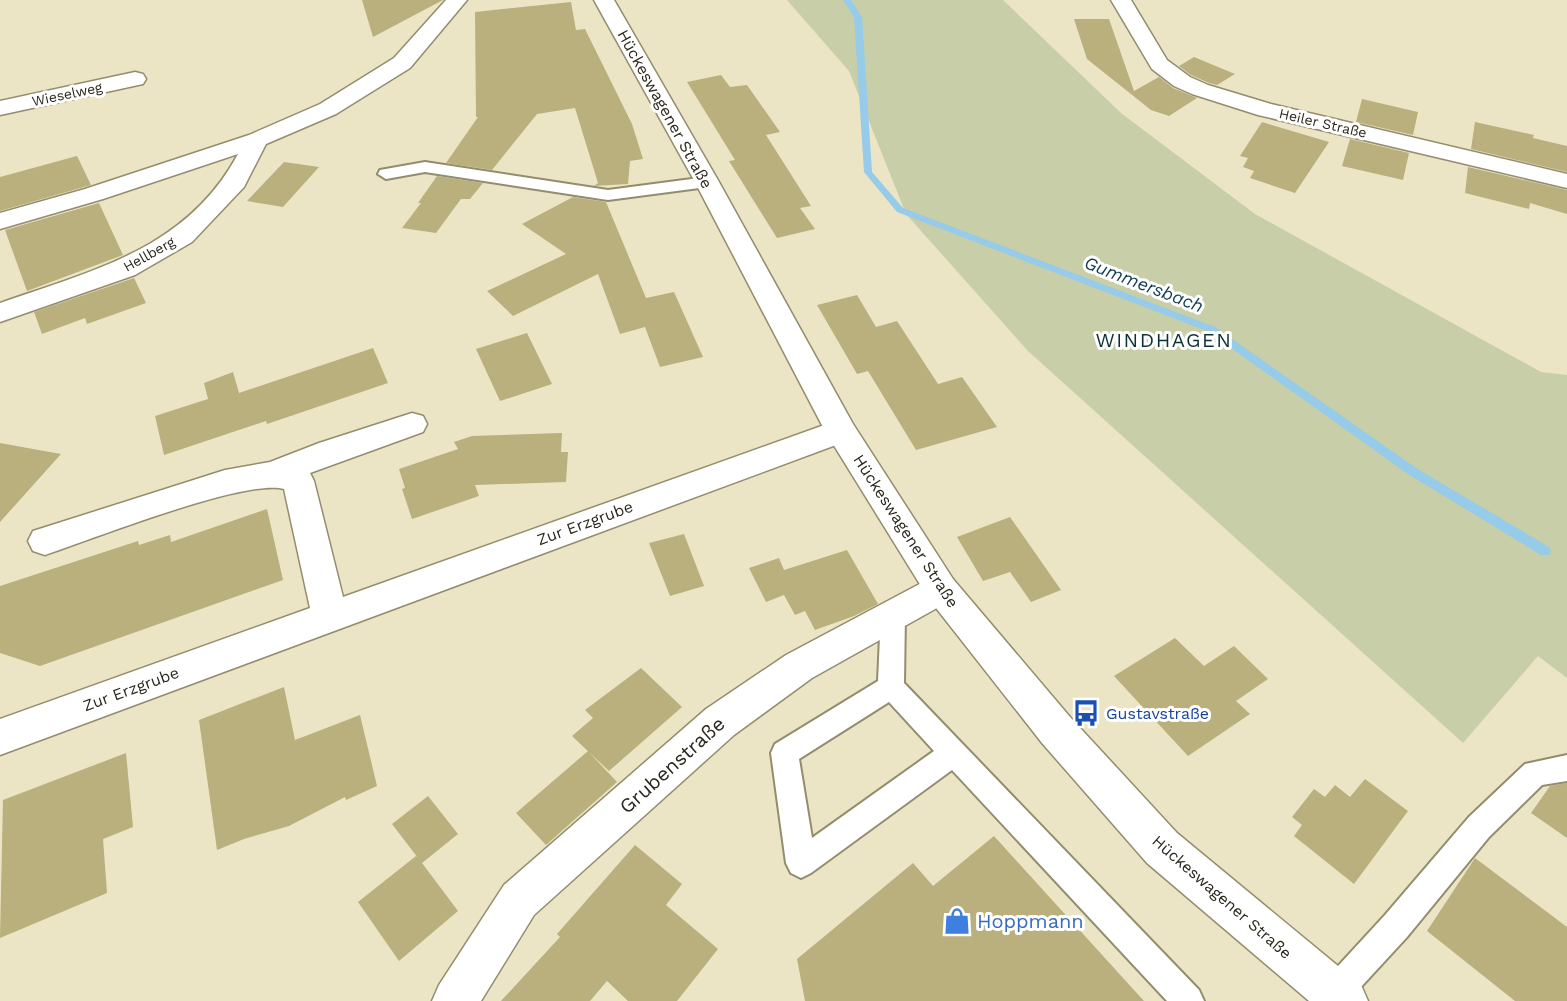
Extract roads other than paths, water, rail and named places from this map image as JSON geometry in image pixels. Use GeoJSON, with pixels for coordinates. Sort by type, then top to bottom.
{"type":"FeatureCollection","features":[{"type":"Feature","properties":{"kind":"street"},"geometry":{"type":"LineString","coordinates":[[0,221],[94,194],[257,140],[328,110],[402,63],[457,0]]}},
{"type":"Feature","properties":{"kind":"street","name":"Hückeswagener Straße"},"geometry":{"type":"LineString","coordinates":[[604,0],[841,431],[941,589],[1056,730],[1162,848],[1336,998]]}},
{"type":"Feature","properties":{"kind":"street","name":"Heiler Straße"},"geometry":{"type":"LineString","coordinates":[[1121,0],[1132,12],[1154,59],[1168,73],[1196,88],[1263,109],[1567,181]]}},
{"type":"Feature","properties":{"kind":"street","name":"Wieselweg"},"geometry":{"type":"LineString","coordinates":[[0,108],[135,79]]}},
{"type":"Feature","properties":{"kind":"street","name":"Hellberg"},"geometry":{"type":"LineString","coordinates":[[0,313],[125,269],[183,236],[236,182],[257,140]]}},
{"type":"Feature","properties":{"kind":"street"},"geometry":{"type":"LineString","coordinates":[[45,541],[225,482],[274,474],[330,451],[412,424]]}},
{"type":"Feature","properties":{"kind":"street","name":"Zur Erzgrube"},"geometry":{"type":"LineString","coordinates":[[0,737],[841,431]]}},
{"type":"Feature","properties":{"kind":"street"},"geometry":{"type":"LineString","coordinates":[[274,474],[298,481],[330,616]]}},
{"type":"Feature","properties":{"kind":"street","name":"Grubenstraße"},"geometry":{"type":"LineString","coordinates":[[455,1001],[519,900],[720,722],[748,699],[795,667],[941,589]]}},
{"type":"Feature","properties":{"kind":"lane"},"geometry":{"type":"LineString","coordinates":[[386,174],[425,167],[608,195],[706,182]]}},
{"type":"Feature","properties":{"kind":"lane"},"geometry":{"type":"LineString","coordinates":[[893,614],[891,687],[1188,1001]]}},
{"type":"Feature","properties":{"kind":"lane"},"geometry":{"type":"LineString","coordinates":[[891,687],[785,753],[801,863],[953,753]]}},
{"type":"Feature","properties":{"kind":"lane"},"geometry":{"type":"LineString","coordinates":[[1336,998],[1479,827],[1535,773],[1567,768]]}},
{"type":"Feature","properties":{"kind":"waterway","name":"Gummersbach"},"geometry":{"type":"LineString","coordinates":[[847,0],[858,17],[868,172],[900,210],[1211,329],[1412,471],[1545,551]]}},
{"type":"Feature","properties":{"kind":"place","name":"Gustavstraße"},"geometry":{"type":"Point","coordinates":[1086,713]}},
{"type":"Feature","properties":{"kind":"place","name":"Hoppmann"},"geometry":{"type":"Point","coordinates":[957,921]}},
{"type":"Feature","properties":{"kind":"district","name":"WINDHAGEN"},"geometry":{"type":"Point","coordinates":[1164,340]}}]}
